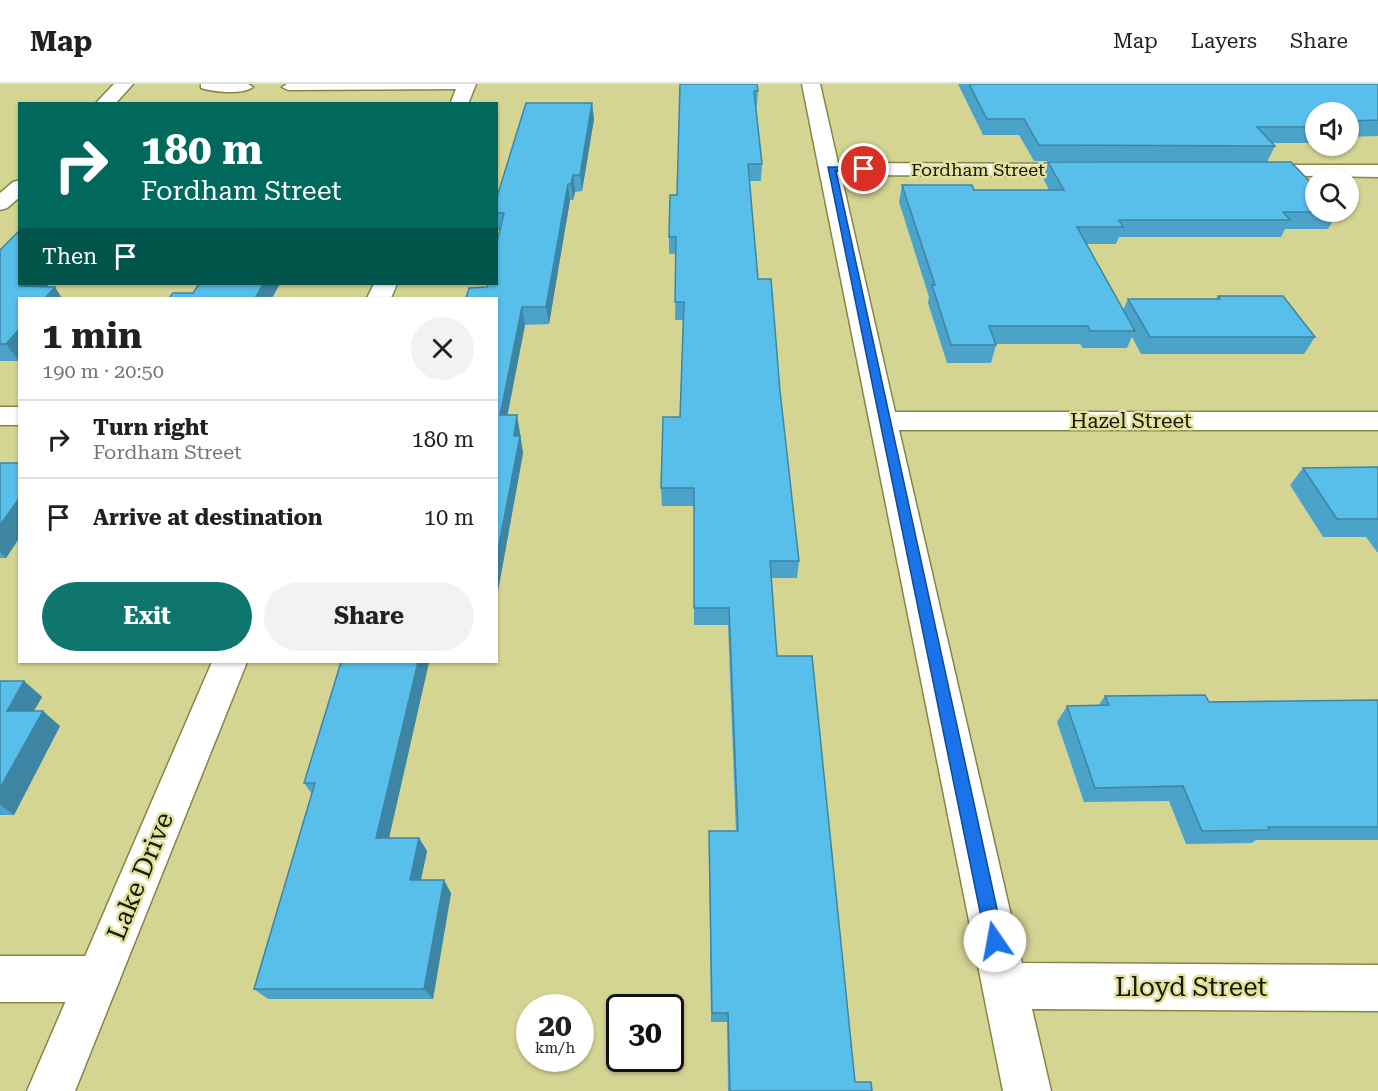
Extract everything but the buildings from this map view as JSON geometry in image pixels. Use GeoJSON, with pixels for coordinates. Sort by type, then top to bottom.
{"type":"FeatureCollection","features":[{"type":"Feature","properties":{"kind":"street"},"geometry":{"type":"LineString","coordinates":[[106,102],[124,84]]}},
{"type":"Feature","properties":{"kind":"street"},"geometry":{"type":"LineString","coordinates":[[811,84],[1027,1091]]}},
{"type":"Feature","properties":{"kind":"street"},"geometry":{"type":"LineString","coordinates":[[460,102],[467,85]]}},
{"type":"Feature","properties":{"kind":"street","name":"Fordham Street"},"geometry":{"type":"LineString","coordinates":[[831,169],[1106,170]]}},
{"type":"Feature","properties":{"kind":"street"},"geometry":{"type":"LineString","coordinates":[[1236,170],[1378,171]]}},
{"type":"Feature","properties":{"kind":"street"},"geometry":{"type":"LineString","coordinates":[[0,204],[16,174]]}},
{"type":"Feature","properties":{"kind":"street"},"geometry":{"type":"LineString","coordinates":[[0,416],[18,416]]}},
{"type":"Feature","properties":{"kind":"street","name":"Hazel Street"},"geometry":{"type":"LineString","coordinates":[[884,421],[1378,421]]}},
{"type":"Feature","properties":{"kind":"street","name":"Lake Drive"},"geometry":{"type":"LineString","coordinates":[[51,1091],[229,663]]}},
{"type":"Feature","properties":{"kind":"street"},"geometry":{"type":"LineString","coordinates":[[0,979],[98,979]]}},
{"type":"Feature","properties":{"kind":"street","name":"Lloyd Street"},"geometry":{"type":"LineString","coordinates":[[1004,986],[1378,988]]}},
{"type":"Feature","properties":{"kind":"lane"},"geometry":{"type":"LineString","coordinates":[[207,84],[205,86],[208,87],[247,87]]}},
{"type":"Feature","properties":{"kind":"lane"},"geometry":{"type":"LineString","coordinates":[[288,87],[365,89],[467,85]]}},
{"type":"Feature","properties":{"kind":"route"},"geometry":{"type":"LineString","coordinates":[[864,169],[831,169],[995,941]]}}]}
